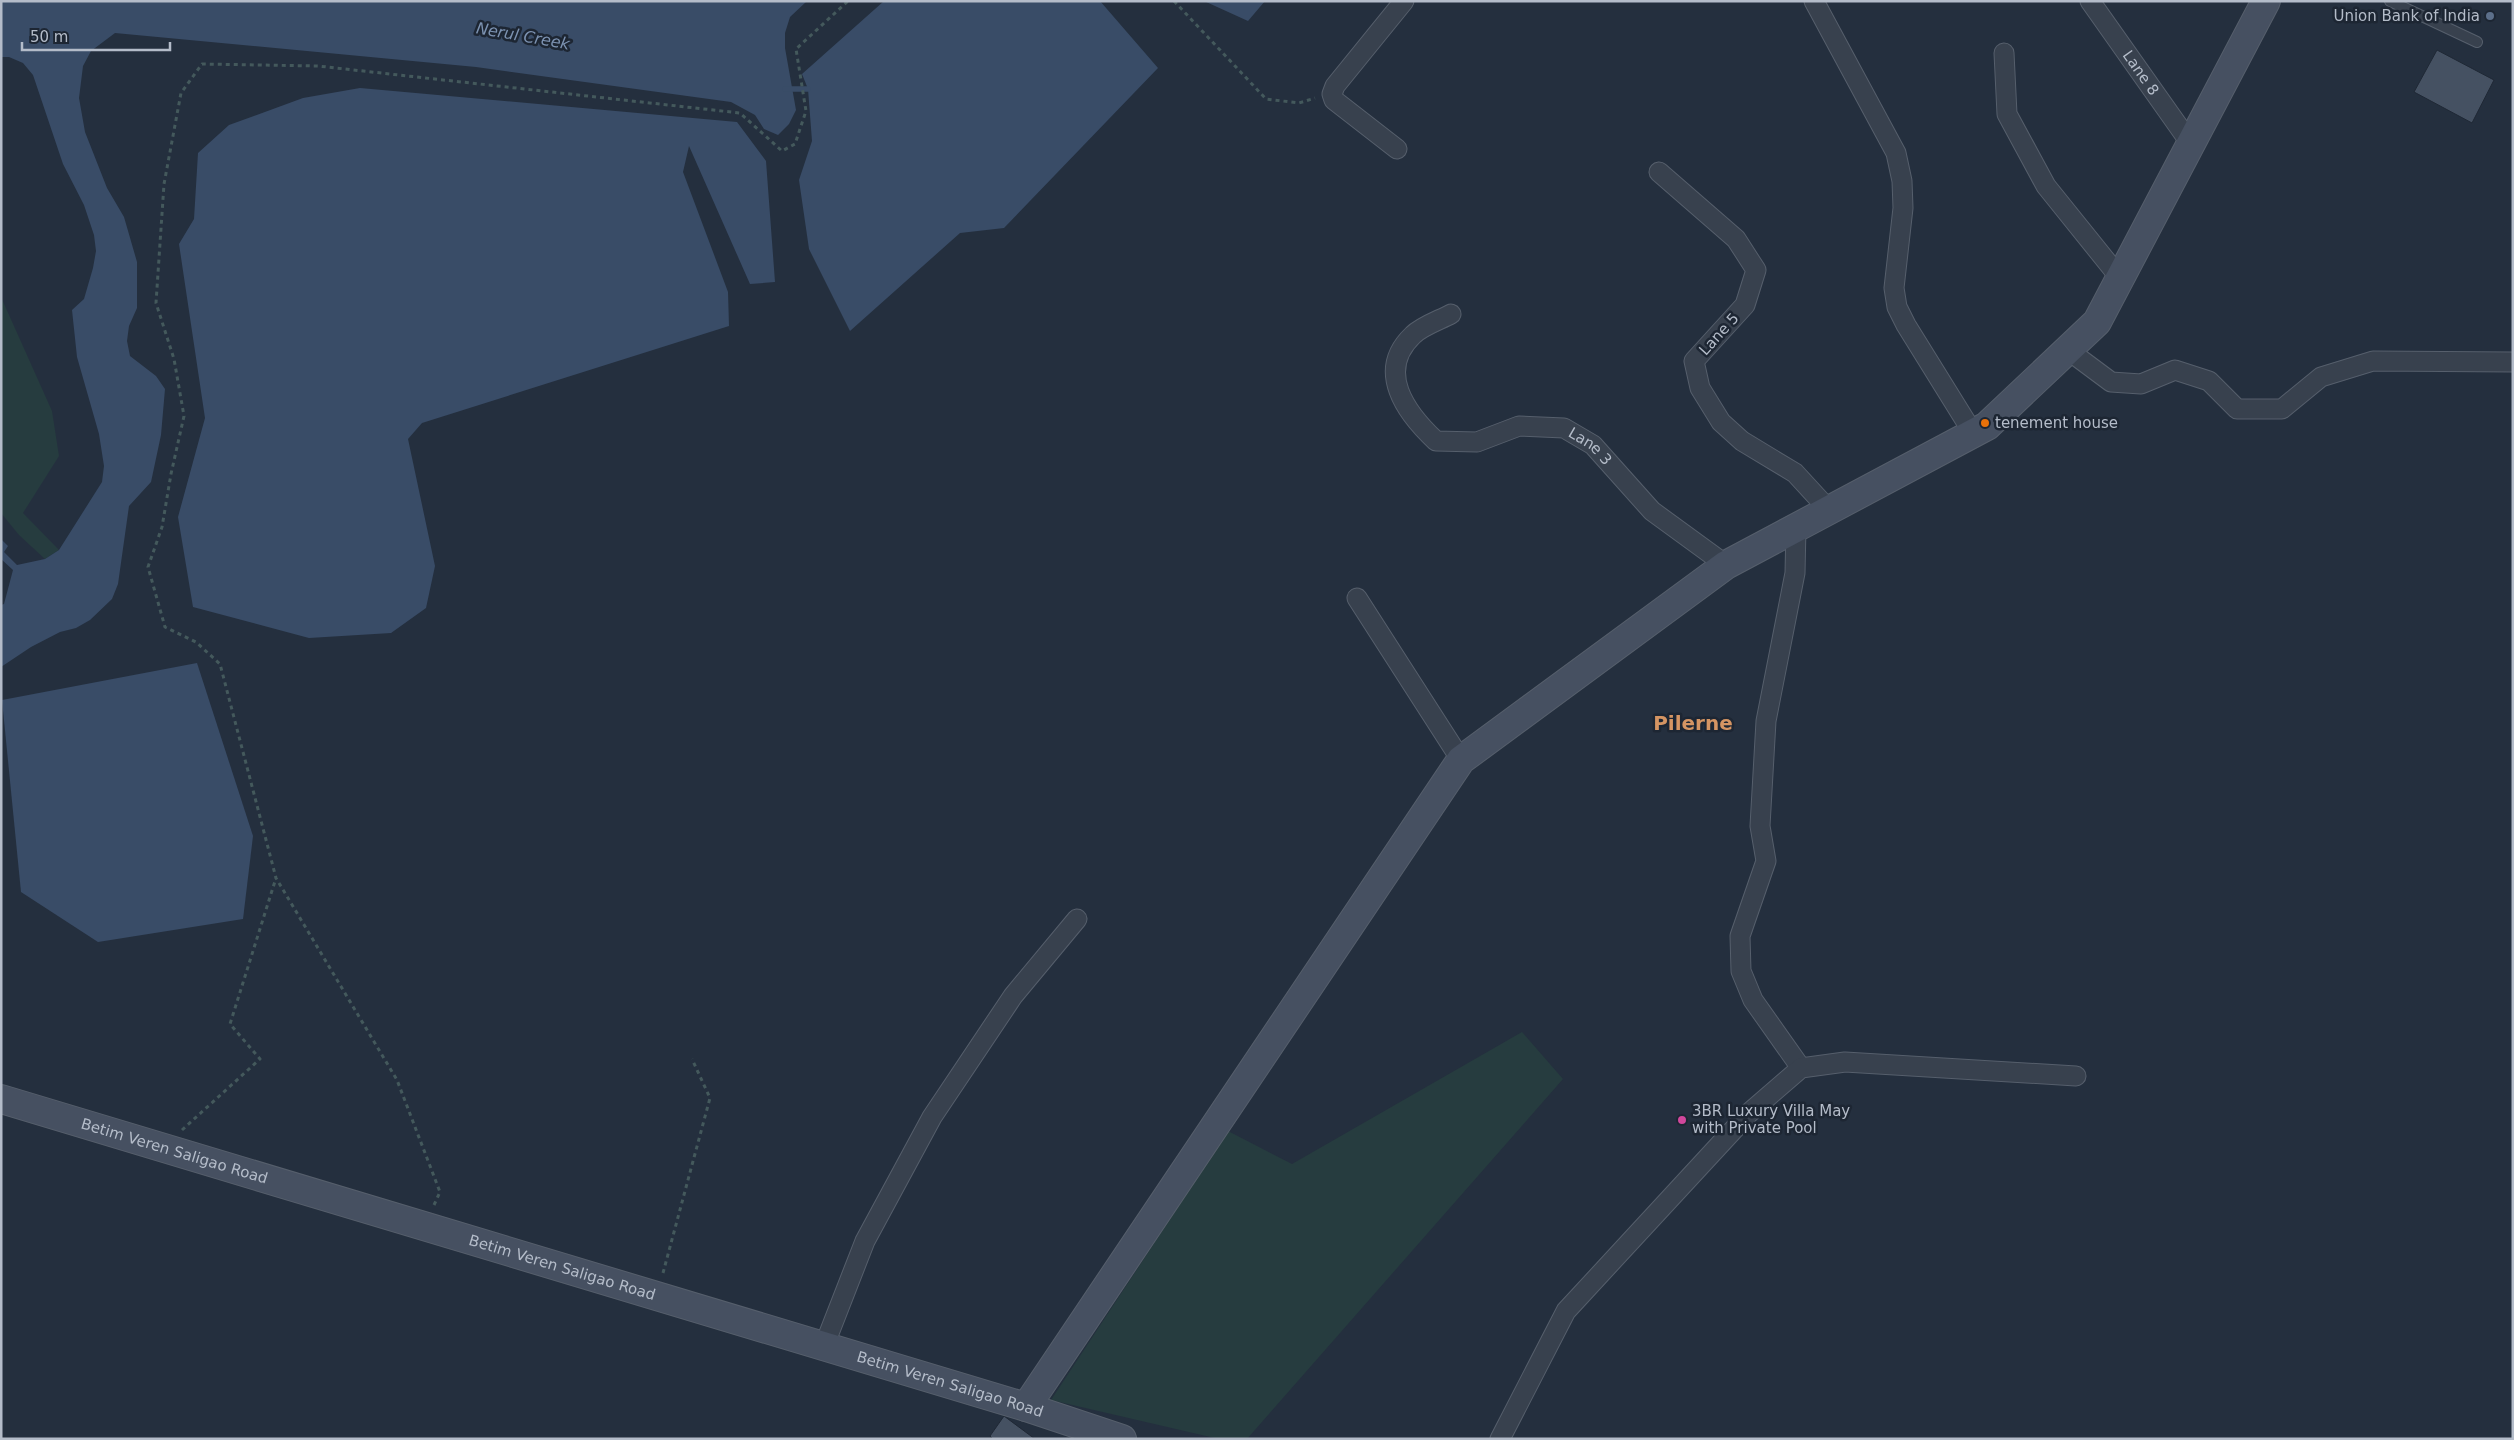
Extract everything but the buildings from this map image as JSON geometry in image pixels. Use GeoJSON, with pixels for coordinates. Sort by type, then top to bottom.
{"type":"FeatureCollection","features":[{"type":"Feature","properties":{"kind":"main road"},"geometry":{"type":"LineString","coordinates":[[1026,1407],[1461,760],[1726,565],[1987,426],[2068,350],[2097,322],[2266,1]]}},
{"type":"Feature","properties":{"kind":"main road","name":"Betim Veren Saligao Road"},"geometry":{"type":"LineString","coordinates":[[1,1099],[1026,1407],[1122,1439]]}},
{"type":"Feature","properties":{"kind":"street"},"geometry":{"type":"LineString","coordinates":[[1397,150],[1334,100],[1332,94],[1335,86],[1404,1]]}},
{"type":"Feature","properties":{"kind":"street"},"geometry":{"type":"LineString","coordinates":[[1814,1],[1896,153],[1902,181],[1903,208],[1894,288],[1898,307],[1906,325],[1973,433]]}},
{"type":"Feature","properties":{"kind":"street","name":"Lane 8"},"geometry":{"type":"LineString","coordinates":[[2090,1],[2191,144]]}},
{"type":"Feature","properties":{"kind":"street"},"geometry":{"type":"LineString","coordinates":[[2004,53],[2008,114],[2046,186],[2120,278]]}},
{"type":"Feature","properties":{"kind":"street","name":"Lane 5"},"geometry":{"type":"LineString","coordinates":[[1659,172],[1736,239],[1756,270],[1745,305],[1694,361],[1700,388],[1721,422],[1742,441],[1795,473],[1829,510]]}},
{"type":"Feature","properties":{"kind":"street","name":"Lane 3"},"geometry":{"type":"LineString","coordinates":[[1451,314],[1413,334],[1395,361],[1395,376],[1403,401],[1422,427],[1436,441],[1476,442],[1518,426],[1564,428],[1593,446],[1652,511],[1726,565]]}},
{"type":"Feature","properties":{"kind":"street"},"geometry":{"type":"LineString","coordinates":[[2068,350],[2111,382],[2141,384],[2175,370],[2209,381],[2236,409],[2282,409],[2321,377],[2373,362],[2513,362]]}},
{"type":"Feature","properties":{"kind":"street"},"geometry":{"type":"LineString","coordinates":[[1796,527],[1795,573],[1766,721],[1760,826],[1766,861],[1740,936],[1741,971],[1754,1000],[1801,1068]]}},
{"type":"Feature","properties":{"kind":"street"},"geometry":{"type":"LineString","coordinates":[[1357,598],[1461,760]]}},
{"type":"Feature","properties":{"kind":"street"},"geometry":{"type":"LineString","coordinates":[[824,1346],[865,1241],[932,1117],[1013,996],[1078,919]]}},
{"type":"Feature","properties":{"kind":"street"},"geometry":{"type":"LineString","coordinates":[[1500,1439],[1566,1311],[1749,1113],[1801,1068],[1845,1062],[2076,1076]]}},
{"type":"Feature","properties":{"kind":"lane"},"geometry":{"type":"LineString","coordinates":[[2390,1],[2477,42]]}},
{"type":"Feature","properties":{"kind":"path"},"geometry":{"type":"LineString","coordinates":[[425,1226],[440,1192],[397,1080],[276,878],[220,664],[196,642],[165,627],[148,566],[162,527],[184,416],[174,359],[156,303],[164,184],[181,93],[202,64],[318,66],[740,114],[782,151],[795,144],[806,111],[796,49],[848,1]]}},
{"type":"Feature","properties":{"kind":"path"},"geometry":{"type":"LineString","coordinates":[[1174,1],[1266,99],[1300,103],[1332,94]]}},
{"type":"Feature","properties":{"kind":"path"},"geometry":{"type":"LineString","coordinates":[[164,1148],[260,1059],[230,1024],[276,878]]}},
{"type":"Feature","properties":{"kind":"path"},"geometry":{"type":"LineString","coordinates":[[657,1296],[710,1098],[692,1059]]}},
{"type":"Feature","properties":{"kind":"green space"},"geometry":{"type":"Polygon","coordinates":[[[1,297],[52,411],[59,456],[23,513],[59,550],[45,559],[19,535],[1,513],[1,297]]]}},
{"type":"Feature","properties":{"kind":"green space"},"geometry":{"type":"Polygon","coordinates":[[[1522,1032],[1563,1079],[1247,1439],[1219,1439],[1051,1400],[1228,1131],[1292,1164],[1522,1032]]]}},
{"type":"Feature","properties":{"kind":"water","name":"Nerul Creek"},"geometry":{"type":"Polygon","coordinates":[[[1,1],[807,1],[790,17],[785,33],[785,48],[796,110],[789,124],[778,135],[764,129],[755,115],[731,102],[476,67],[115,33],[91,51],[83,66],[79,98],[85,132],[107,188],[124,217],[137,262],[137,308],[129,326],[127,341],[130,356],[156,376],[165,389],[161,435],[151,482],[129,506],[118,584],[112,599],[90,620],[76,628],[60,632],[31,647],[1,667],[1,605],[4,604],[13,570],[1,559],[1,539],[8,546],[4,552],[17,565],[45,559],[59,550],[102,482],[104,466],[99,434],[77,357],[72,310],[84,299],[96,251],[94,235],[84,205],[63,164],[33,75],[23,63],[9,57],[1,57],[1,1]]]}},
{"type":"Feature","properties":{"kind":"water"},"geometry":{"type":"Polygon","coordinates":[[[884,1],[1100,1],[1158,68],[1004,228],[960,233],[850,331],[809,249],[799,180],[812,141],[808,89],[802,74],[884,1]]]}},
{"type":"Feature","properties":{"kind":"water"},"geometry":{"type":"Polygon","coordinates":[[[1204,1],[1265,1],[1248,21],[1204,1]]]}},
{"type":"Feature","properties":{"kind":"water"},"geometry":{"type":"Polygon","coordinates":[[[360,88],[737,122],[766,161],[775,282],[750,284],[689,146],[683,172],[728,292],[729,326],[422,423],[408,439],[435,566],[426,608],[391,633],[309,638],[193,607],[178,517],[205,418],[179,244],[194,219],[198,153],[229,125],[303,98],[360,88]]]}},
{"type":"Feature","properties":{"kind":"water"},"geometry":{"type":"Polygon","coordinates":[[[197,663],[253,836],[243,919],[98,942],[21,892],[2,700],[197,663]]]}},
{"type":"Feature","properties":{"kind":"waterway"},"geometry":{"type":"LineString","coordinates":[[785,89],[808,89]]}},
{"type":"Feature","properties":{"kind":"place","name":"Union Bank of India"},"geometry":{"type":"Point","coordinates":[2490,16]}},
{"type":"Feature","properties":{"kind":"place","name":"tenement house"},"geometry":{"type":"Point","coordinates":[1985,423]}},
{"type":"Feature","properties":{"kind":"place","name":"3BR Luxury Villa May with Private Pool"},"geometry":{"type":"Point","coordinates":[1682,1120]}},
{"type":"Feature","properties":{"kind":"district","name":"Pilerne"},"geometry":{"type":"Point","coordinates":[1693,723]}}]}
